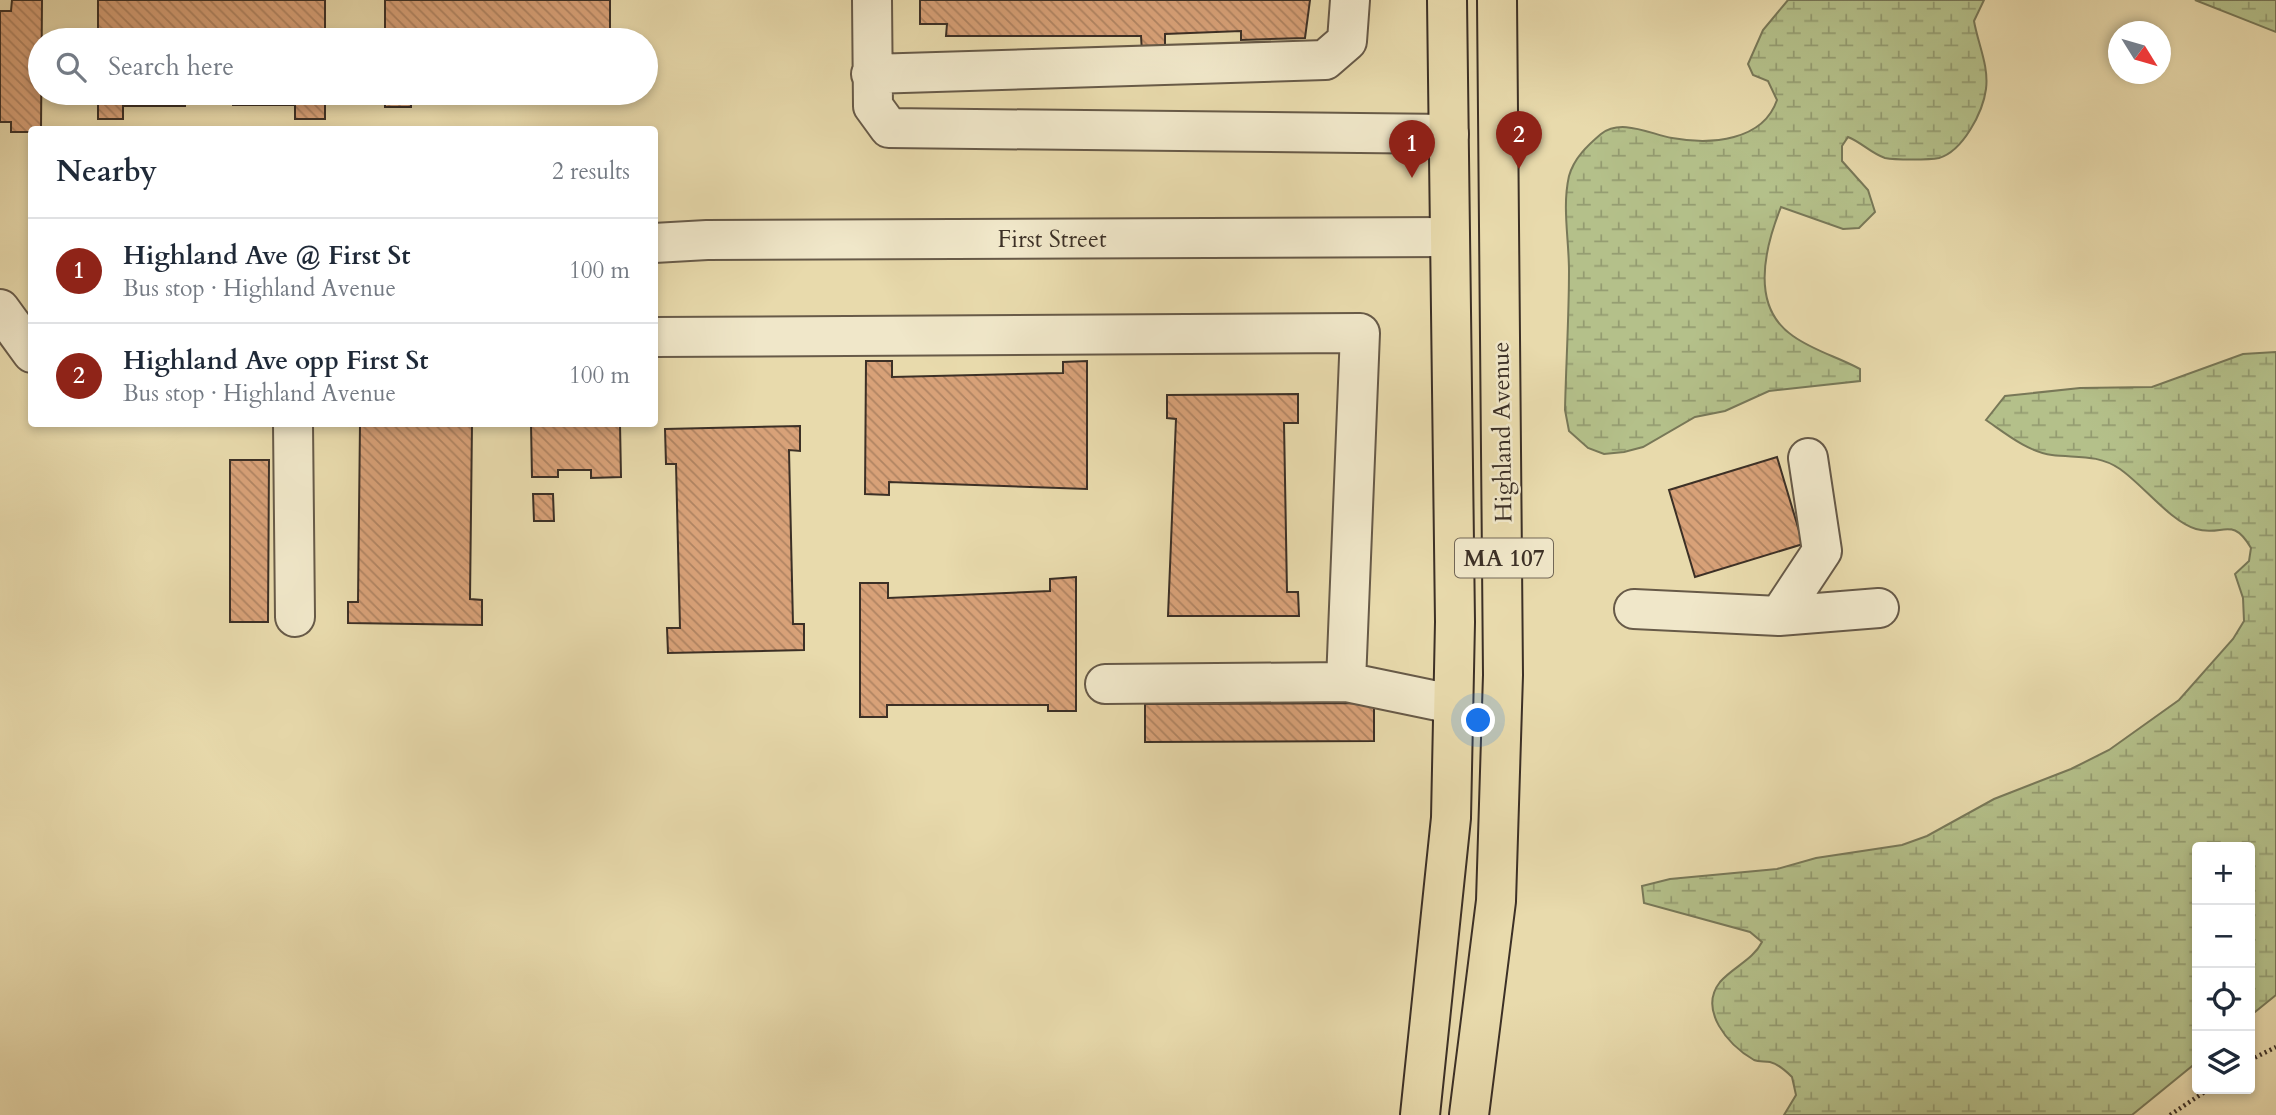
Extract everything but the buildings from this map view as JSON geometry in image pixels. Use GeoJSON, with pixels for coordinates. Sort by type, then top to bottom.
{"type":"FeatureCollection","features":[{"type":"Feature","properties":{"kind":"main road","name":"Highland Avenue"},"geometry":{"type":"LineString","coordinates":[[1420,1115],[1451,818],[1455,539],[1447,0]]}},
{"type":"Feature","properties":{"kind":"main road","name":"Highland Avenue"},"geometry":{"type":"LineString","coordinates":[[1469,1115],[1496,901],[1503,666],[1497,0]]}},
{"type":"Feature","properties":{"kind":"street"},"geometry":{"type":"LineString","coordinates":[[872,0],[873,106],[889,128],[1449,134]]}},
{"type":"Feature","properties":{"kind":"street"},"geometry":{"type":"LineString","coordinates":[[871,74],[1325,60],[1348,41],[1350,0]]}},
{"type":"Feature","properties":{"kind":"street","name":"First Street"},"geometry":{"type":"LineString","coordinates":[[658,243],[721,240],[1450,237]]}},
{"type":"Feature","properties":{"kind":"street"},"geometry":{"type":"LineString","coordinates":[[28,302],[0,308],[28,347]]}},
{"type":"Feature","properties":{"kind":"street"},"geometry":{"type":"LineString","coordinates":[[658,337],[1360,333],[1346,682]]}},
{"type":"Feature","properties":{"kind":"street"},"geometry":{"type":"LineString","coordinates":[[293,427],[295,617]]}},
{"type":"Feature","properties":{"kind":"street"},"geometry":{"type":"LineString","coordinates":[[1779,616],[1822,551],[1808,458]]}},
{"type":"Feature","properties":{"kind":"street"},"geometry":{"type":"LineString","coordinates":[[1633,609],[1779,616],[1879,608]]}},
{"type":"Feature","properties":{"kind":"street"},"geometry":{"type":"LineString","coordinates":[[1105,684],[1346,682],[1452,704]]}},
{"type":"Feature","properties":{"kind":"path"},"geometry":{"type":"LineString","coordinates":[[2255,1058],[2276,1047]]}},
{"type":"Feature","properties":{"kind":"path"},"geometry":{"type":"LineString","coordinates":[[2170,1115],[2202,1094]]}},
{"type":"Feature","properties":{"kind":"green space"},"geometry":{"type":"Polygon","coordinates":[[[1788,0],[1984,0],[1974,21],[1985,63],[1986,89],[1976,119],[1956,148],[1939,158],[1890,159],[1848,137],[1842,146],[1842,161],[1868,190],[1875,212],[1859,228],[1843,229],[1781,207],[1775,223],[1764,275],[1770,309],[1779,323],[1793,336],[1860,369],[1860,381],[1769,391],[1725,411],[1695,417],[1643,447],[1624,452],[1604,454],[1588,448],[1569,431],[1565,410],[1569,271],[1566,199],[1571,169],[1591,143],[1609,129],[1617,127],[1703,141],[1734,137],[1760,124],[1770,114],[1777,100],[1768,81],[1753,75],[1748,64],[1763,30],[1788,0]]]}},
{"type":"Feature","properties":{"kind":"green space"},"geometry":{"type":"Polygon","coordinates":[[[2195,0],[2276,0],[2276,32],[2195,0]]]}},
{"type":"Feature","properties":{"kind":"green space"},"geometry":{"type":"Polygon","coordinates":[[[2276,352],[2276,995],[2255,1012],[2255,842],[2192,842],[2192,1066],[2132,1115],[1784,1115],[1796,1095],[1792,1077],[1773,1063],[1754,1060],[1735,1045],[1719,1026],[1712,1004],[1720,982],[1753,954],[1762,942],[1750,932],[1644,903],[1642,886],[1670,879],[1777,869],[1816,858],[1902,845],[1927,836],[1994,799],[2071,769],[2109,750],[2179,700],[2233,639],[2244,621],[2243,598],[2235,574],[2249,561],[2251,548],[2238,532],[2226,529],[2205,531],[2186,525],[2112,464],[2034,450],[1986,420],[2005,396],[2080,388],[2152,387],[2243,354],[2276,352]]]}},
{"type":"Feature","properties":{"kind":"place","name":"Highland Ave opp First St"},"geometry":{"type":"Point","coordinates":[1519,169]}},
{"type":"Feature","properties":{"kind":"place","name":"Highland Ave @ First St"},"geometry":{"type":"Point","coordinates":[1412,178]}}]}
